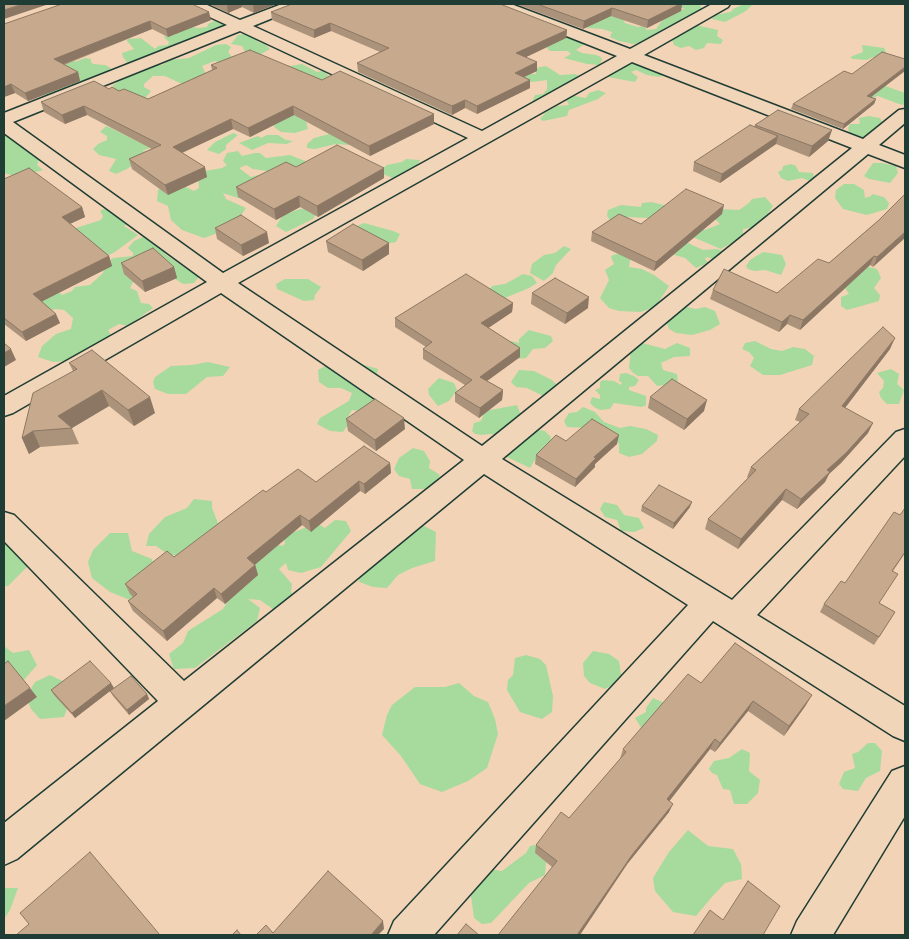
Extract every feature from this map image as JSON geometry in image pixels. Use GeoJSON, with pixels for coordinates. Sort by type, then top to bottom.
{"type":"FeatureCollection","features":[{"type":"Feature","properties":{"kind":"street"},"geometry":{"type":"LineString","coordinates":[[193,4],[483,138]]}},
{"type":"Feature","properties":{"kind":"street"},"geometry":{"type":"LineString","coordinates":[[4,119],[295,4]]}},
{"type":"Feature","properties":{"kind":"street"},"geometry":{"type":"LineString","coordinates":[[498,4],[905,162]]}},
{"type":"Feature","properties":{"kind":"street"},"geometry":{"type":"LineString","coordinates":[[4,407],[222,283],[723,4]]}},
{"type":"Feature","properties":{"kind":"street"},"geometry":{"type":"LineString","coordinates":[[4,846],[483,460],[905,114]]}},
{"type":"Feature","properties":{"kind":"street"},"geometry":{"type":"LineString","coordinates":[[4,124],[222,283],[483,460],[905,725]]}},
{"type":"Feature","properties":{"kind":"street"},"geometry":{"type":"LineString","coordinates":[[408,935],[722,611],[905,439]]}},
{"type":"Feature","properties":{"kind":"street"},"geometry":{"type":"LineString","coordinates":[[4,523],[183,703]]}},
{"type":"Feature","properties":{"kind":"street"},"geometry":{"type":"LineString","coordinates":[[811,935],[905,783]]}},
{"type":"Feature","properties":{"kind":"green space"},"geometry":{"type":"Polygon","coordinates":[[[680,4],[702,4],[700,6],[704,10],[694,14],[691,18],[674,24],[667,31],[643,43],[633,44],[619,41],[610,37],[612,32],[588,28],[575,21],[584,7],[623,19],[625,23],[638,27],[644,26],[647,30],[656,29],[663,19],[675,11],[685,9],[677,6],[680,4]]]}},
{"type":"Feature","properties":{"kind":"green space"},"geometry":{"type":"Polygon","coordinates":[[[744,4],[753,4],[746,11],[725,22],[712,19],[715,15],[731,12],[733,9],[744,4]]]}},
{"type":"Feature","properties":{"kind":"green space"},"geometry":{"type":"Polygon","coordinates":[[[517,15],[602,46],[583,45],[576,50],[596,55],[601,57],[602,60],[599,65],[587,64],[564,58],[571,54],[568,51],[550,51],[546,47],[553,44],[517,15]]]}},
{"type":"Feature","properties":{"kind":"green space"},"geometry":{"type":"Polygon","coordinates":[[[214,21],[224,23],[226,26],[217,31],[212,29],[211,32],[188,42],[179,42],[181,45],[155,52],[154,56],[138,63],[128,64],[123,57],[122,53],[134,49],[127,41],[128,39],[141,38],[155,49],[158,46],[168,45],[169,42],[164,37],[168,34],[191,27],[207,27],[208,24],[214,21]]]}},
{"type":"Feature","properties":{"kind":"green space"},"geometry":{"type":"Polygon","coordinates":[[[696,25],[718,30],[717,36],[723,40],[721,44],[707,43],[704,48],[696,50],[689,46],[681,48],[674,45],[671,37],[696,25]]]}},
{"type":"Feature","properties":{"kind":"green space"},"geometry":{"type":"Polygon","coordinates":[[[253,33],[258,42],[265,44],[270,49],[261,54],[246,53],[242,46],[231,44],[238,35],[253,33]]]}},
{"type":"Feature","properties":{"kind":"green space"},"geometry":{"type":"Polygon","coordinates":[[[226,44],[231,47],[228,52],[233,58],[227,65],[215,61],[202,66],[206,74],[182,84],[165,76],[153,76],[144,84],[144,87],[151,91],[146,97],[140,99],[114,90],[113,85],[145,64],[162,65],[170,60],[189,58],[216,45],[226,44]]]}},
{"type":"Feature","properties":{"kind":"green space"},"geometry":{"type":"Polygon","coordinates":[[[862,45],[884,48],[888,56],[873,57],[867,60],[850,57],[863,52],[862,45]]]}},
{"type":"Feature","properties":{"kind":"green space"},"geometry":{"type":"Polygon","coordinates":[[[71,58],[75,62],[85,58],[91,59],[93,64],[105,65],[111,68],[107,73],[96,76],[88,83],[48,96],[35,93],[53,65],[71,58]]]}},
{"type":"Feature","properties":{"kind":"green space"},"geometry":{"type":"Polygon","coordinates":[[[623,62],[668,73],[659,77],[647,75],[636,70],[631,72],[638,77],[635,82],[608,77],[623,62]]]}},
{"type":"Feature","properties":{"kind":"green space"},"geometry":{"type":"Polygon","coordinates":[[[280,64],[290,66],[302,64],[317,72],[323,71],[330,77],[299,118],[306,121],[308,129],[295,133],[281,132],[274,127],[280,64]]]}},
{"type":"Feature","properties":{"kind":"green space"},"geometry":{"type":"Polygon","coordinates":[[[546,66],[560,75],[576,74],[582,79],[534,103],[535,95],[543,94],[547,89],[547,80],[532,82],[524,80],[525,74],[536,74],[536,68],[546,66]]]}},
{"type":"Feature","properties":{"kind":"green space"},"geometry":{"type":"Polygon","coordinates":[[[880,84],[905,93],[905,105],[878,96],[869,99],[880,84]]]}},
{"type":"Feature","properties":{"kind":"green space"},"geometry":{"type":"Polygon","coordinates":[[[598,90],[606,93],[598,99],[569,110],[567,116],[543,121],[540,119],[546,112],[557,106],[569,105],[566,99],[575,96],[586,98],[589,93],[598,90]]]}},
{"type":"Feature","properties":{"kind":"green space"},"geometry":{"type":"Polygon","coordinates":[[[869,116],[880,118],[882,122],[867,139],[849,132],[850,124],[858,124],[860,123],[859,118],[869,116]]]}},
{"type":"Feature","properties":{"kind":"green space"},"geometry":{"type":"Polygon","coordinates":[[[106,126],[159,152],[149,148],[142,151],[152,152],[127,169],[116,174],[109,171],[116,159],[99,155],[93,149],[98,144],[107,140],[107,136],[100,132],[106,126]]]}},
{"type":"Feature","properties":{"kind":"green space"},"geometry":{"type":"Polygon","coordinates":[[[4,133],[32,152],[39,160],[37,165],[43,170],[18,177],[4,173],[4,133]]]}},
{"type":"Feature","properties":{"kind":"green space"},"geometry":{"type":"Polygon","coordinates":[[[233,133],[238,135],[219,154],[207,150],[215,142],[233,133]]]}},
{"type":"Feature","properties":{"kind":"green space"},"geometry":{"type":"Polygon","coordinates":[[[333,133],[350,145],[336,144],[315,149],[307,148],[307,144],[314,138],[333,133]]]}},
{"type":"Feature","properties":{"kind":"green space"},"geometry":{"type":"Polygon","coordinates":[[[267,135],[278,135],[286,140],[293,141],[287,144],[268,143],[252,150],[239,143],[258,136],[261,138],[267,135]]]}},
{"type":"Feature","properties":{"kind":"green space"},"geometry":{"type":"Polygon","coordinates":[[[238,151],[242,156],[260,153],[266,158],[290,155],[310,163],[325,165],[274,172],[253,169],[246,165],[239,168],[251,177],[262,174],[252,199],[238,198],[223,193],[226,199],[246,208],[236,222],[226,230],[204,238],[182,230],[171,220],[168,206],[157,201],[158,190],[169,184],[182,185],[194,191],[199,188],[198,177],[205,171],[222,168],[227,165],[223,161],[227,153],[238,151]]]}},
{"type":"Feature","properties":{"kind":"green space"},"geometry":{"type":"Polygon","coordinates":[[[406,159],[420,160],[415,169],[395,179],[383,174],[382,169],[387,165],[402,162],[406,159]]]}},
{"type":"Feature","properties":{"kind":"green space"},"geometry":{"type":"Polygon","coordinates":[[[873,163],[896,166],[898,173],[890,183],[869,179],[864,176],[873,163]]]}},
{"type":"Feature","properties":{"kind":"green space"},"geometry":{"type":"Polygon","coordinates":[[[791,164],[796,166],[799,172],[813,173],[814,179],[810,181],[802,178],[788,181],[781,178],[778,172],[782,170],[783,166],[791,164]]]}},
{"type":"Feature","properties":{"kind":"green space"},"geometry":{"type":"Polygon","coordinates":[[[844,184],[854,184],[864,190],[865,198],[872,194],[884,197],[889,203],[887,209],[867,215],[843,209],[835,198],[836,190],[844,184]]]}},
{"type":"Feature","properties":{"kind":"green space"},"geometry":{"type":"Polygon","coordinates":[[[765,197],[773,206],[763,220],[755,227],[743,229],[743,236],[721,249],[648,218],[628,217],[623,221],[610,220],[607,216],[608,210],[621,205],[641,207],[642,203],[651,202],[664,205],[670,215],[705,230],[720,224],[715,219],[719,209],[739,210],[752,199],[765,197]]]}},
{"type":"Feature","properties":{"kind":"green space"},"geometry":{"type":"Polygon","coordinates":[[[108,207],[130,223],[124,226],[138,235],[115,252],[99,260],[4,229],[69,210],[71,233],[76,228],[101,220],[103,216],[100,211],[108,207]]]}},
{"type":"Feature","properties":{"kind":"green space"},"geometry":{"type":"Polygon","coordinates":[[[300,209],[311,209],[316,213],[313,219],[286,232],[276,226],[283,215],[300,209]]]}},
{"type":"Feature","properties":{"kind":"green space"},"geometry":{"type":"Polygon","coordinates":[[[364,223],[400,234],[396,242],[378,245],[358,230],[357,226],[364,223]]]}},
{"type":"Feature","properties":{"kind":"green space"},"geometry":{"type":"Polygon","coordinates":[[[151,233],[168,246],[165,254],[187,269],[200,271],[201,274],[194,283],[183,284],[166,273],[137,275],[130,288],[137,291],[141,303],[149,304],[153,308],[128,326],[119,324],[108,330],[111,335],[67,361],[53,362],[38,357],[42,346],[56,334],[71,329],[73,318],[64,310],[56,309],[36,313],[32,297],[54,288],[62,295],[72,291],[75,287],[90,285],[103,273],[105,264],[113,258],[133,256],[133,253],[128,248],[134,241],[151,233]]]}},
{"type":"Feature","properties":{"kind":"green space"},"geometry":{"type":"Polygon","coordinates":[[[688,243],[703,250],[717,249],[723,251],[721,256],[715,260],[707,257],[705,259],[708,263],[696,268],[685,258],[671,254],[680,244],[688,243]]]}},
{"type":"Feature","properties":{"kind":"green space"},"geometry":{"type":"Polygon","coordinates":[[[564,246],[571,249],[556,265],[553,273],[544,281],[530,273],[532,264],[544,255],[555,253],[564,246]]]}},
{"type":"Feature","properties":{"kind":"green space"},"geometry":{"type":"Polygon","coordinates":[[[625,252],[631,255],[629,267],[642,269],[669,286],[656,306],[641,312],[619,311],[609,308],[600,298],[609,280],[605,270],[614,264],[611,257],[625,252]]]}},
{"type":"Feature","properties":{"kind":"green space"},"geometry":{"type":"Polygon","coordinates":[[[763,252],[782,255],[786,264],[781,275],[765,270],[754,271],[748,269],[746,266],[750,260],[763,252]]]}},
{"type":"Feature","properties":{"kind":"green space"},"geometry":{"type":"Polygon","coordinates":[[[865,266],[877,269],[881,278],[874,288],[880,295],[879,301],[847,310],[841,306],[841,297],[849,294],[845,288],[865,266]]]}},
{"type":"Feature","properties":{"kind":"green space"},"geometry":{"type":"Polygon","coordinates":[[[523,274],[532,276],[537,283],[500,300],[488,291],[492,286],[505,284],[523,274]]]}},
{"type":"Feature","properties":{"kind":"green space"},"geometry":{"type":"Polygon","coordinates":[[[285,279],[308,279],[321,287],[314,300],[304,301],[277,289],[276,284],[285,279]]]}},
{"type":"Feature","properties":{"kind":"green space"},"geometry":{"type":"Polygon","coordinates":[[[686,307],[696,309],[705,307],[715,311],[720,324],[710,330],[692,335],[676,333],[669,329],[666,321],[672,308],[686,307]]]}},
{"type":"Feature","properties":{"kind":"green space"},"geometry":{"type":"Polygon","coordinates":[[[529,330],[551,336],[553,341],[545,348],[533,349],[526,358],[514,359],[506,344],[511,341],[519,343],[519,339],[529,330]]]}},
{"type":"Feature","properties":{"kind":"green space"},"geometry":{"type":"Polygon","coordinates":[[[755,341],[771,349],[782,351],[793,347],[805,349],[814,356],[812,365],[780,375],[763,375],[750,366],[754,358],[749,352],[742,349],[745,343],[755,341]]]}},
{"type":"Feature","properties":{"kind":"green space"},"geometry":{"type":"Polygon","coordinates":[[[642,343],[665,349],[677,343],[690,348],[690,356],[674,357],[661,363],[663,370],[677,374],[678,384],[657,386],[648,376],[638,376],[632,372],[629,368],[631,348],[642,343]]]}},
{"type":"Feature","properties":{"kind":"green space"},"geometry":{"type":"Polygon","coordinates":[[[335,361],[354,362],[378,369],[373,391],[378,399],[378,406],[368,413],[352,410],[349,415],[349,423],[343,432],[330,431],[317,424],[320,418],[349,401],[352,393],[341,388],[328,388],[319,382],[318,370],[335,361]]]}},
{"type":"Feature","properties":{"kind":"green space"},"geometry":{"type":"Polygon","coordinates":[[[208,362],[230,367],[223,376],[207,377],[186,394],[168,394],[155,389],[153,382],[155,377],[171,366],[208,362]]]}},
{"type":"Feature","properties":{"kind":"green space"},"geometry":{"type":"Polygon","coordinates":[[[891,369],[899,374],[897,384],[904,390],[899,404],[887,404],[881,398],[879,392],[883,388],[884,381],[877,373],[891,369]]]}},
{"type":"Feature","properties":{"kind":"green space"},"geometry":{"type":"Polygon","coordinates":[[[519,370],[534,371],[552,380],[558,386],[552,395],[541,395],[527,388],[516,387],[511,382],[519,370]]]}},
{"type":"Feature","properties":{"kind":"green space"},"geometry":{"type":"Polygon","coordinates":[[[626,373],[639,380],[635,386],[629,387],[629,390],[646,396],[646,405],[642,407],[614,403],[610,409],[600,410],[590,403],[592,397],[600,399],[600,395],[595,390],[600,388],[600,382],[603,380],[614,381],[621,385],[622,383],[619,381],[620,374],[626,373]]]}},
{"type":"Feature","properties":{"kind":"green space"},"geometry":{"type":"Polygon","coordinates":[[[439,378],[454,383],[457,390],[449,401],[438,406],[429,395],[428,389],[439,378]]]}},
{"type":"Feature","properties":{"kind":"green space"},"geometry":{"type":"Polygon","coordinates":[[[517,405],[520,413],[526,420],[508,436],[482,435],[475,434],[472,431],[474,423],[481,421],[485,411],[517,405]]]}},
{"type":"Feature","properties":{"kind":"green space"},"geometry":{"type":"Polygon","coordinates":[[[583,407],[595,412],[604,422],[620,428],[630,426],[646,429],[658,435],[657,441],[642,454],[629,457],[619,453],[619,444],[615,439],[591,428],[567,427],[564,421],[569,413],[577,412],[583,407]]]}},
{"type":"Feature","properties":{"kind":"green space"},"geometry":{"type":"Polygon","coordinates":[[[533,429],[545,431],[551,437],[549,447],[536,458],[530,468],[507,457],[508,449],[533,429]]]}},
{"type":"Feature","properties":{"kind":"green space"},"geometry":{"type":"Polygon","coordinates":[[[413,448],[424,451],[430,461],[429,468],[440,475],[434,485],[424,489],[412,489],[410,479],[399,476],[394,469],[399,458],[413,448]]]}},
{"type":"Feature","properties":{"kind":"green space"},"geometry":{"type":"Polygon","coordinates":[[[194,499],[212,501],[212,508],[221,531],[187,555],[169,555],[156,546],[146,546],[149,534],[165,517],[187,508],[194,499]]]}},
{"type":"Feature","properties":{"kind":"green space"},"geometry":{"type":"Polygon","coordinates":[[[604,502],[617,505],[624,515],[639,518],[644,528],[634,532],[621,531],[617,520],[605,517],[600,509],[604,502]]]}},
{"type":"Feature","properties":{"kind":"green space"},"geometry":{"type":"Polygon","coordinates":[[[335,520],[346,521],[351,531],[321,567],[301,573],[288,570],[286,563],[279,569],[292,584],[291,591],[296,604],[283,616],[260,600],[248,599],[260,608],[257,621],[195,668],[174,669],[169,654],[183,643],[188,631],[223,609],[235,590],[249,557],[267,540],[282,546],[285,544],[284,536],[317,523],[325,528],[335,520]]]}},
{"type":"Feature","properties":{"kind":"green space"},"geometry":{"type":"Polygon","coordinates":[[[422,525],[436,532],[435,561],[412,568],[398,575],[387,588],[373,587],[359,582],[361,564],[422,525]]]}},
{"type":"Feature","properties":{"kind":"green space"},"geometry":{"type":"Polygon","coordinates":[[[110,533],[128,533],[132,551],[152,559],[156,580],[130,600],[110,592],[92,578],[88,562],[93,550],[110,533]]]}},
{"type":"Feature","properties":{"kind":"green space"},"geometry":{"type":"Polygon","coordinates":[[[10,534],[29,565],[8,586],[4,586],[4,535],[10,534]]]}},
{"type":"Feature","properties":{"kind":"green space"},"geometry":{"type":"Polygon","coordinates":[[[4,646],[13,653],[29,650],[37,665],[23,681],[4,668],[4,646]]]}},
{"type":"Feature","properties":{"kind":"green space"},"geometry":{"type":"Polygon","coordinates":[[[593,651],[609,654],[619,661],[622,680],[605,689],[590,683],[584,676],[583,663],[593,651]]]}},
{"type":"Feature","properties":{"kind":"green space"},"geometry":{"type":"Polygon","coordinates":[[[526,655],[540,659],[546,665],[553,696],[552,712],[542,719],[520,712],[507,690],[508,680],[513,675],[515,658],[526,655]]]}},
{"type":"Feature","properties":{"kind":"green space"},"geometry":{"type":"Polygon","coordinates":[[[50,675],[73,686],[71,698],[64,717],[40,719],[31,709],[26,697],[35,682],[50,675]]]}},
{"type":"Feature","properties":{"kind":"green space"},"geometry":{"type":"Polygon","coordinates":[[[459,683],[474,696],[488,702],[495,719],[498,734],[487,768],[468,781],[442,792],[420,784],[401,756],[382,735],[387,715],[392,705],[415,687],[445,687],[459,683]]]}},
{"type":"Feature","properties":{"kind":"green space"},"geometry":{"type":"Polygon","coordinates":[[[653,698],[667,704],[650,742],[635,718],[646,712],[646,708],[653,698]]]}},
{"type":"Feature","properties":{"kind":"green space"},"geometry":{"type":"Polygon","coordinates":[[[868,743],[875,743],[882,751],[880,771],[866,778],[858,791],[843,789],[839,784],[844,772],[855,768],[852,754],[858,752],[868,743]]]}},
{"type":"Feature","properties":{"kind":"green space"},"geometry":{"type":"Polygon","coordinates":[[[742,749],[750,753],[749,771],[760,780],[758,793],[747,804],[734,804],[730,790],[723,789],[717,775],[709,769],[714,761],[729,758],[742,749]]]}},
{"type":"Feature","properties":{"kind":"green space"},"geometry":{"type":"Polygon","coordinates":[[[688,830],[708,846],[733,849],[741,864],[742,879],[725,883],[696,916],[673,912],[655,891],[653,878],[669,852],[688,830]]]}},
{"type":"Feature","properties":{"kind":"green space"},"geometry":{"type":"Polygon","coordinates":[[[530,846],[539,847],[535,853],[546,862],[545,875],[529,883],[491,923],[482,924],[474,918],[471,896],[482,879],[489,869],[502,871],[526,853],[530,846]]]}},
{"type":"Feature","properties":{"kind":"green space"},"geometry":{"type":"Polygon","coordinates":[[[4,888],[18,888],[10,910],[4,919],[4,888]]]}},
{"type":"Feature","properties":{"kind":"building"},"geometry":{"type":"Polygon","coordinates":[[[4,4],[23,4],[4,10],[4,4]]]}},
{"type":"Feature","properties":{"kind":"building"},"geometry":{"type":"Polygon","coordinates":[[[62,4],[192,4],[209,12],[166,29],[150,21],[54,59],[78,72],[25,93],[11,84],[4,87],[4,24],[62,4]]]}},
{"type":"Feature","properties":{"kind":"building"},"geometry":{"type":"Polygon","coordinates":[[[292,4],[500,4],[567,30],[516,53],[537,62],[515,73],[530,80],[477,106],[465,100],[452,106],[357,63],[389,48],[330,23],[314,30],[271,12],[292,4]]]}},
{"type":"Feature","properties":{"kind":"building"},"geometry":{"type":"Polygon","coordinates":[[[537,4],[680,4],[648,20],[612,8],[584,21],[537,4]]]}},
{"type":"Feature","properties":{"kind":"building"},"geometry":{"type":"Polygon","coordinates":[[[250,50],[322,80],[340,71],[434,114],[369,146],[293,106],[248,128],[231,119],[173,147],[205,167],[165,185],[129,159],[161,145],[84,106],[62,115],[41,102],[94,81],[109,89],[112,87],[119,91],[124,89],[148,99],[217,68],[211,65],[250,50]]]}},
{"type":"Feature","properties":{"kind":"building"},"geometry":{"type":"Polygon","coordinates":[[[882,52],[905,59],[905,67],[867,96],[876,99],[844,124],[793,104],[844,71],[852,74],[882,52]]]}},
{"type":"Feature","properties":{"kind":"building"},"geometry":{"type":"Polygon","coordinates":[[[778,110],[832,130],[812,146],[755,125],[778,110]]]}},
{"type":"Feature","properties":{"kind":"building"},"geometry":{"type":"Polygon","coordinates":[[[750,125],[778,136],[722,174],[694,162],[750,125]]]}},
{"type":"Feature","properties":{"kind":"building"},"geometry":{"type":"Polygon","coordinates":[[[337,145],[384,168],[317,206],[299,196],[274,209],[236,187],[286,162],[296,167],[337,145]]]}},
{"type":"Feature","properties":{"kind":"building"},"geometry":{"type":"Polygon","coordinates":[[[29,168],[82,207],[62,217],[109,256],[33,294],[56,314],[22,332],[4,318],[4,179],[29,168]]]}},
{"type":"Feature","properties":{"kind":"building"},"geometry":{"type":"Polygon","coordinates":[[[686,189],[724,205],[656,262],[592,232],[619,214],[641,224],[686,189]]]}},
{"type":"Feature","properties":{"kind":"building"},"geometry":{"type":"Polygon","coordinates":[[[905,194],[905,232],[877,257],[874,256],[803,320],[790,315],[782,322],[713,290],[724,269],[777,293],[818,259],[829,263],[879,220],[905,194]]]}},
{"type":"Feature","properties":{"kind":"building"},"geometry":{"type":"Polygon","coordinates":[[[241,215],[267,232],[241,245],[215,228],[241,215]]]}},
{"type":"Feature","properties":{"kind":"building"},"geometry":{"type":"Polygon","coordinates":[[[353,224],[389,243],[362,260],[326,241],[353,224]]]}},
{"type":"Feature","properties":{"kind":"building"},"geometry":{"type":"Polygon","coordinates":[[[153,248],[174,267],[142,281],[121,263],[153,248]]]}},
{"type":"Feature","properties":{"kind":"building"},"geometry":{"type":"Polygon","coordinates":[[[466,274],[513,303],[481,323],[520,348],[480,377],[503,390],[480,408],[455,393],[472,380],[423,349],[432,342],[395,318],[466,274]]]}},
{"type":"Feature","properties":{"kind":"building"},"geometry":{"type":"Polygon","coordinates":[[[555,278],[589,297],[567,313],[532,293],[555,278]]]}},
{"type":"Feature","properties":{"kind":"building"},"geometry":{"type":"Polygon","coordinates":[[[883,327],[895,338],[842,406],[873,423],[846,453],[827,470],[830,472],[801,499],[786,489],[741,539],[708,519],[756,470],[751,467],[809,414],[799,409],[883,327]]]}},
{"type":"Feature","properties":{"kind":"building"},"geometry":{"type":"Polygon","coordinates":[[[4,343],[11,349],[4,353],[4,343]]]}},
{"type":"Feature","properties":{"kind":"building"},"geometry":{"type":"Polygon","coordinates":[[[92,350],[150,397],[128,410],[102,390],[58,416],[72,428],[33,431],[22,438],[33,393],[77,369],[69,363],[92,350]]]}},
{"type":"Feature","properties":{"kind":"building"},"geometry":{"type":"Polygon","coordinates":[[[672,379],[707,400],[687,419],[650,397],[672,379]]]}},
{"type":"Feature","properties":{"kind":"building"},"geometry":{"type":"Polygon","coordinates":[[[375,399],[404,418],[375,440],[346,419],[375,399]]]}},
{"type":"Feature","properties":{"kind":"building"},"geometry":{"type":"Polygon","coordinates":[[[592,419],[619,435],[594,457],[596,458],[576,479],[536,455],[556,435],[566,441],[592,419]]]}},
{"type":"Feature","properties":{"kind":"building"},"geometry":{"type":"Polygon","coordinates":[[[364,446],[390,463],[364,484],[359,481],[309,521],[300,515],[247,558],[255,565],[221,594],[214,588],[163,631],[128,601],[137,594],[125,584],[167,551],[174,557],[263,490],[266,492],[298,469],[316,482],[364,446]]]}},
{"type":"Feature","properties":{"kind":"building"},"geometry":{"type":"Polygon","coordinates":[[[659,485],[692,502],[674,523],[642,506],[659,485]]]}},
{"type":"Feature","properties":{"kind":"building"},"geometry":{"type":"Polygon","coordinates":[[[905,508],[905,552],[892,571],[898,574],[879,603],[895,612],[879,637],[824,604],[841,581],[845,583],[894,512],[900,515],[905,508]]]}},
{"type":"Feature","properties":{"kind":"building"},"geometry":{"type":"Polygon","coordinates":[[[735,643],[812,695],[789,726],[753,701],[720,743],[715,739],[667,799],[673,804],[632,855],[577,935],[498,935],[557,861],[536,845],[561,812],[569,818],[626,752],[623,749],[688,674],[701,683],[735,643]]]}},
{"type":"Feature","properties":{"kind":"building"},"geometry":{"type":"Polygon","coordinates":[[[8,661],[30,688],[4,706],[4,664],[8,661]]]}},
{"type":"Feature","properties":{"kind":"building"},"geometry":{"type":"Polygon","coordinates":[[[90,661],[111,683],[72,713],[51,690],[90,661]]]}},
{"type":"Feature","properties":{"kind":"building"},"geometry":{"type":"Polygon","coordinates":[[[131,676],[147,694],[127,710],[110,691],[131,676]]]}},
{"type":"Feature","properties":{"kind":"building"},"geometry":{"type":"Polygon","coordinates":[[[90,852],[160,935],[16,935],[29,924],[20,913],[90,852]]]}},
{"type":"Feature","properties":{"kind":"building"},"geometry":{"type":"Polygon","coordinates":[[[328,871],[383,921],[371,935],[256,935],[266,925],[273,933],[328,871]]]}},
{"type":"Feature","properties":{"kind":"building"},"geometry":{"type":"Polygon","coordinates":[[[748,881],[780,906],[763,935],[693,935],[710,910],[723,920],[748,881]]]}},
{"type":"Feature","properties":{"kind":"building"},"geometry":{"type":"Polygon","coordinates":[[[466,924],[479,935],[457,935],[466,924]]]}},
{"type":"Feature","properties":{"kind":"building"},"geometry":{"type":"Polygon","coordinates":[[[237,930],[241,935],[232,935],[237,930]]]}}]}
